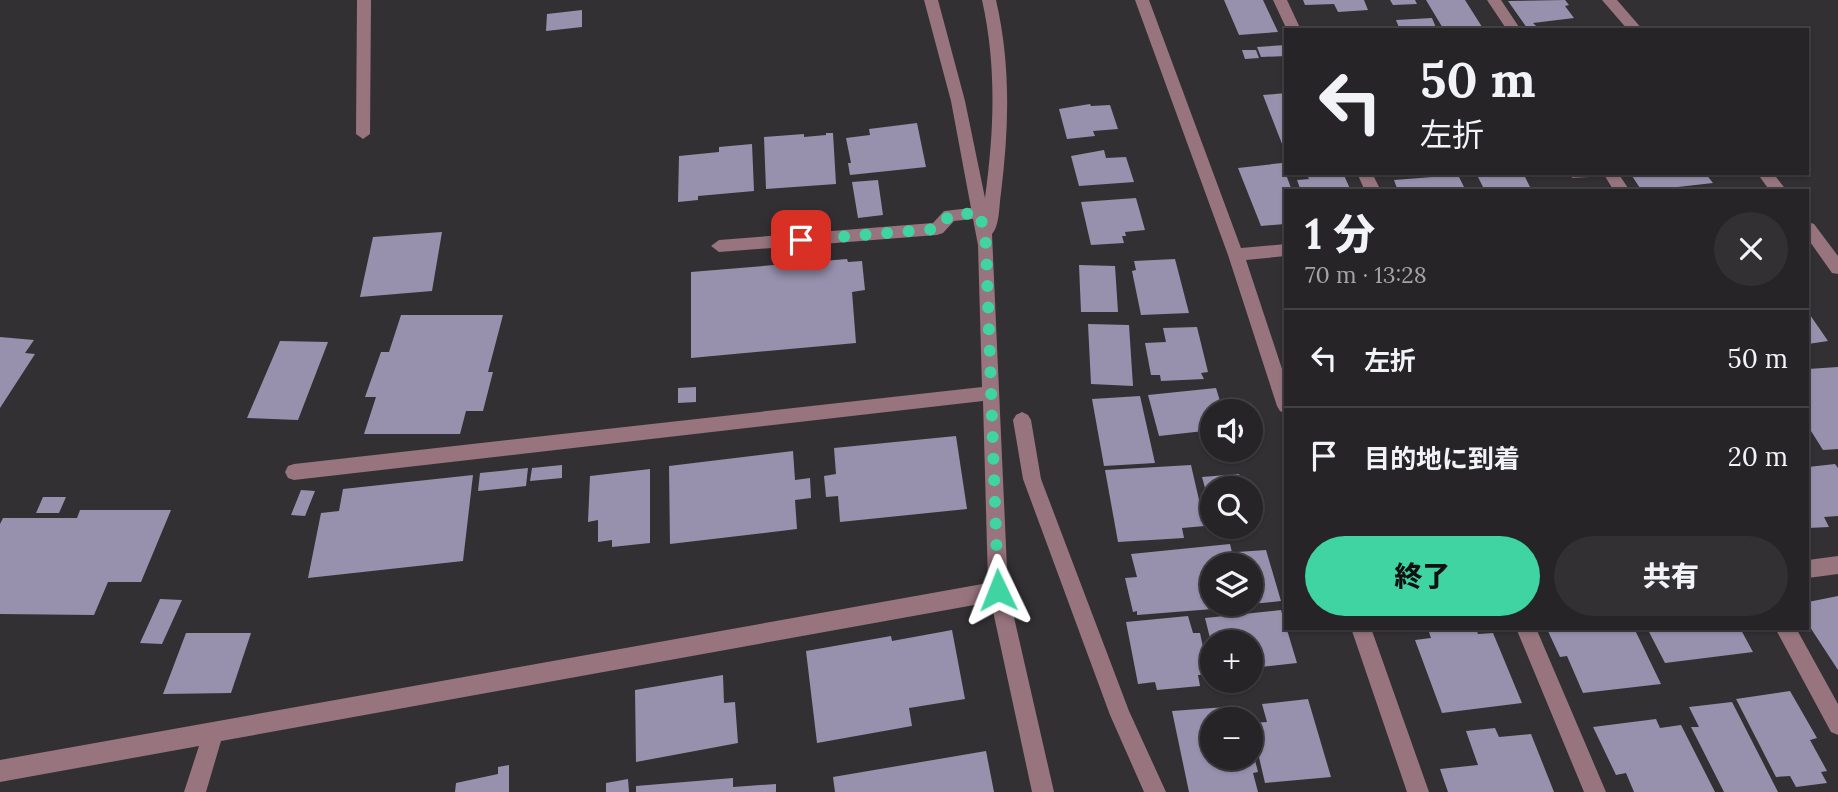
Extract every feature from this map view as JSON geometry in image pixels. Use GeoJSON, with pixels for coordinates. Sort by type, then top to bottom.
{"type":"FeatureCollection","features":[{"type":"Feature","properties":{"kind":"street"},"geometry":{"type":"LineString","coordinates":[[363,0],[363,134]]}},
{"type":"Feature","properties":{"kind":"street"},"geometry":{"type":"LineString","coordinates":[[930,0],[958,101],[986,245],[998,590],[1043,792]]}},
{"type":"Feature","properties":{"kind":"street"},"geometry":{"type":"LineString","coordinates":[[986,245],[1001,139],[997,26],[989,0]]}},
{"type":"Feature","properties":{"kind":"street"},"geometry":{"type":"LineString","coordinates":[[1142,0],[1236,255],[1284,400]]}},
{"type":"Feature","properties":{"kind":"street"},"geometry":{"type":"LineString","coordinates":[[1280,0],[1293,28]]}},
{"type":"Feature","properties":{"kind":"street"},"geometry":{"type":"LineString","coordinates":[[1494,0],[1513,28]]}},
{"type":"Feature","properties":{"kind":"street"},"geometry":{"type":"LineString","coordinates":[[1609,0],[1634,28]]}},
{"type":"Feature","properties":{"kind":"street"},"geometry":{"type":"LineString","coordinates":[[1766,175],[1777,189]]}},
{"type":"Feature","properties":{"kind":"street"},"geometry":{"type":"LineString","coordinates":[[719,246],[937,229],[950,215],[980,213]]}},
{"type":"Feature","properties":{"kind":"street"},"geometry":{"type":"LineString","coordinates":[[1809,229],[1838,268]]}},
{"type":"Feature","properties":{"kind":"street"},"geometry":{"type":"LineString","coordinates":[[1236,255],[1284,250]]}},
{"type":"Feature","properties":{"kind":"street"},"geometry":{"type":"LineString","coordinates":[[294,472],[991,393]]}},
{"type":"Feature","properties":{"kind":"street"},"geometry":{"type":"LineString","coordinates":[[1022,420],[1032,479],[1120,715],[1155,792]]}},
{"type":"Feature","properties":{"kind":"street"},"geometry":{"type":"LineString","coordinates":[[1809,569],[1838,565]]}},
{"type":"Feature","properties":{"kind":"street"},"geometry":{"type":"LineString","coordinates":[[0,771],[998,590]]}},
{"type":"Feature","properties":{"kind":"street"},"geometry":{"type":"LineString","coordinates":[[1362,630],[1418,792]]}},
{"type":"Feature","properties":{"kind":"street"},"geometry":{"type":"LineString","coordinates":[[1527,630],[1595,792]]}},
{"type":"Feature","properties":{"kind":"street"},"geometry":{"type":"LineString","coordinates":[[1785,630],[1838,724]]}},
{"type":"Feature","properties":{"kind":"street"},"geometry":{"type":"LineString","coordinates":[[195,792],[214,731]]}},
{"type":"Feature","properties":{"kind":"building"},"geometry":{"type":"Polygon","coordinates":[[[1224,0],[1263,0],[1278,32],[1239,35],[1224,0]]]}},
{"type":"Feature","properties":{"kind":"building"},"geometry":{"type":"Polygon","coordinates":[[[1303,0],[1364,0],[1368,10],[1338,12],[1334,4],[1305,5],[1303,0]]]}},
{"type":"Feature","properties":{"kind":"building"},"geometry":{"type":"Polygon","coordinates":[[[1390,0],[1415,0],[1417,4],[1393,5],[1390,0]]]}},
{"type":"Feature","properties":{"kind":"building"},"geometry":{"type":"Polygon","coordinates":[[[1426,0],[1465,0],[1483,28],[1443,28],[1426,0]]]}},
{"type":"Feature","properties":{"kind":"building"},"geometry":{"type":"Polygon","coordinates":[[[1565,0],[1569,5],[1565,6],[1574,18],[1533,23],[1537,27],[1527,28],[1508,1],[1565,0]]]}},
{"type":"Feature","properties":{"kind":"building"},"geometry":{"type":"Polygon","coordinates":[[[582,10],[582,27],[546,31],[547,14],[582,10]]]}},
{"type":"Feature","properties":{"kind":"building"},"geometry":{"type":"Polygon","coordinates":[[[1432,18],[1436,28],[1399,28],[1396,20],[1432,18]]]}},
{"type":"Feature","properties":{"kind":"building"},"geometry":{"type":"Polygon","coordinates":[[[1284,45],[1284,56],[1261,57],[1257,47],[1284,45]]]}},
{"type":"Feature","properties":{"kind":"building"},"geometry":{"type":"Polygon","coordinates":[[[1242,50],[1256,50],[1259,58],[1245,59],[1242,50]]]}},
{"type":"Feature","properties":{"kind":"building"},"geometry":{"type":"Polygon","coordinates":[[[1284,93],[1284,149],[1263,95],[1284,93]]]}},
{"type":"Feature","properties":{"kind":"building"},"geometry":{"type":"Polygon","coordinates":[[[1090,104],[1110,105],[1118,129],[1093,131],[1095,136],[1067,139],[1059,109],[1090,104]]]}},
{"type":"Feature","properties":{"kind":"building"},"geometry":{"type":"Polygon","coordinates":[[[917,123],[926,167],[850,175],[848,163],[851,163],[846,138],[870,135],[869,129],[917,123]]]}},
{"type":"Feature","properties":{"kind":"building"},"geometry":{"type":"Polygon","coordinates":[[[833,133],[836,184],[766,189],[764,137],[804,134],[804,137],[833,133]]]}},
{"type":"Feature","properties":{"kind":"building"},"geometry":{"type":"Polygon","coordinates":[[[752,144],[754,191],[698,196],[698,200],[678,202],[679,156],[719,152],[719,147],[752,144]]]}},
{"type":"Feature","properties":{"kind":"building"},"geometry":{"type":"Polygon","coordinates":[[[1104,150],[1106,158],[1126,157],[1134,182],[1079,186],[1071,156],[1104,150]]]}},
{"type":"Feature","properties":{"kind":"building"},"geometry":{"type":"Polygon","coordinates":[[[1282,163],[1284,175],[1291,189],[1284,189],[1284,224],[1261,226],[1238,168],[1282,163]]]}},
{"type":"Feature","properties":{"kind":"building"},"geometry":{"type":"Polygon","coordinates":[[[1307,175],[1344,175],[1350,189],[1300,189],[1297,180],[1309,179],[1307,175]]]}},
{"type":"Feature","properties":{"kind":"building"},"geometry":{"type":"Polygon","coordinates":[[[1458,175],[1465,189],[1397,189],[1394,180],[1458,175]]]}},
{"type":"Feature","properties":{"kind":"building"},"geometry":{"type":"Polygon","coordinates":[[[1477,175],[1524,175],[1531,189],[1484,189],[1477,175]]]}},
{"type":"Feature","properties":{"kind":"building"},"geometry":{"type":"Polygon","coordinates":[[[1631,175],[1707,175],[1713,183],[1660,189],[1641,189],[1631,175]]]}},
{"type":"Feature","properties":{"kind":"building"},"geometry":{"type":"Polygon","coordinates":[[[878,180],[883,215],[858,218],[852,182],[878,180]]]}},
{"type":"Feature","properties":{"kind":"building"},"geometry":{"type":"Polygon","coordinates":[[[1136,198],[1145,230],[1125,232],[1126,236],[1122,236],[1124,243],[1091,245],[1081,202],[1136,198]]]}},
{"type":"Feature","properties":{"kind":"building"},"geometry":{"type":"Polygon","coordinates":[[[442,232],[432,291],[360,297],[373,237],[442,232]]]}},
{"type":"Feature","properties":{"kind":"building"},"geometry":{"type":"Polygon","coordinates":[[[847,259],[848,262],[862,261],[865,290],[852,292],[856,343],[691,358],[691,272],[847,259]]]}},
{"type":"Feature","properties":{"kind":"building"},"geometry":{"type":"Polygon","coordinates":[[[1175,259],[1189,313],[1141,315],[1132,271],[1136,270],[1134,261],[1175,259]]]}},
{"type":"Feature","properties":{"kind":"building"},"geometry":{"type":"Polygon","coordinates":[[[1079,265],[1115,266],[1118,312],[1081,312],[1079,265]]]}},
{"type":"Feature","properties":{"kind":"building"},"geometry":{"type":"Polygon","coordinates":[[[1809,313],[1828,341],[1809,344],[1809,313]]]}},
{"type":"Feature","properties":{"kind":"building"},"geometry":{"type":"Polygon","coordinates":[[[401,315],[503,315],[488,372],[493,372],[483,411],[466,411],[460,434],[364,434],[376,397],[365,397],[381,352],[389,352],[401,315]]]}},
{"type":"Feature","properties":{"kind":"building"},"geometry":{"type":"Polygon","coordinates":[[[1088,324],[1129,325],[1133,386],[1091,384],[1088,324]]]}},
{"type":"Feature","properties":{"kind":"building"},"geometry":{"type":"Polygon","coordinates":[[[1197,327],[1208,372],[1201,373],[1204,379],[1161,381],[1160,375],[1151,375],[1145,343],[1166,342],[1163,328],[1197,327]]]}},
{"type":"Feature","properties":{"kind":"building"},"geometry":{"type":"Polygon","coordinates":[[[0,337],[34,340],[25,353],[35,354],[0,408],[0,337]]]}},
{"type":"Feature","properties":{"kind":"building"},"geometry":{"type":"Polygon","coordinates":[[[280,341],[328,342],[298,420],[247,418],[280,341]]]}},
{"type":"Feature","properties":{"kind":"building"},"geometry":{"type":"Polygon","coordinates":[[[1838,367],[1838,449],[1823,450],[1809,431],[1809,369],[1838,367]]]}},
{"type":"Feature","properties":{"kind":"building"},"geometry":{"type":"Polygon","coordinates":[[[696,387],[696,402],[678,403],[678,388],[696,387]]]}},
{"type":"Feature","properties":{"kind":"building"},"geometry":{"type":"Polygon","coordinates":[[[1216,388],[1219,399],[1200,399],[1200,431],[1159,436],[1148,395],[1216,388]]]}},
{"type":"Feature","properties":{"kind":"building"},"geometry":{"type":"Polygon","coordinates":[[[1140,396],[1155,463],[1104,466],[1092,399],[1140,396]]]}},
{"type":"Feature","properties":{"kind":"building"},"geometry":{"type":"Polygon","coordinates":[[[956,436],[967,509],[840,522],[838,496],[826,497],[824,476],[836,474],[834,448],[956,436]]]}},
{"type":"Feature","properties":{"kind":"building"},"geometry":{"type":"Polygon","coordinates":[[[793,451],[795,480],[810,478],[811,498],[795,500],[797,529],[670,544],[669,466],[793,451]]]}},
{"type":"Feature","properties":{"kind":"building"},"geometry":{"type":"Polygon","coordinates":[[[1835,464],[1838,468],[1838,516],[1824,517],[1829,527],[1809,528],[1809,467],[1835,464]]]}},
{"type":"Feature","properties":{"kind":"building"},"geometry":{"type":"Polygon","coordinates":[[[562,465],[562,478],[530,481],[532,468],[562,465]]]}},
{"type":"Feature","properties":{"kind":"building"},"geometry":{"type":"Polygon","coordinates":[[[1191,465],[1200,504],[1200,526],[1182,528],[1184,538],[1118,542],[1105,470],[1191,465]]]}},
{"type":"Feature","properties":{"kind":"building"},"geometry":{"type":"Polygon","coordinates":[[[528,468],[526,486],[478,491],[480,473],[528,468]]]}},
{"type":"Feature","properties":{"kind":"building"},"geometry":{"type":"Polygon","coordinates":[[[650,469],[650,543],[612,547],[612,540],[598,542],[598,520],[588,522],[590,476],[650,469]]]}},
{"type":"Feature","properties":{"kind":"building"},"geometry":{"type":"Polygon","coordinates":[[[473,475],[463,561],[308,578],[321,513],[339,511],[343,489],[473,475]]]}},
{"type":"Feature","properties":{"kind":"building"},"geometry":{"type":"Polygon","coordinates":[[[301,490],[315,491],[305,516],[291,515],[301,490]]]}},
{"type":"Feature","properties":{"kind":"building"},"geometry":{"type":"Polygon","coordinates":[[[43,497],[66,497],[59,513],[36,513],[43,497]]]}},
{"type":"Feature","properties":{"kind":"building"},"geometry":{"type":"Polygon","coordinates":[[[80,510],[171,510],[141,582],[108,582],[94,615],[0,614],[0,524],[3,518],[77,518],[80,510]]]}},
{"type":"Feature","properties":{"kind":"building"},"geometry":{"type":"Polygon","coordinates":[[[1230,544],[1232,553],[1200,553],[1200,610],[1137,615],[1137,611],[1133,612],[1125,578],[1137,577],[1131,554],[1230,544]]]}},
{"type":"Feature","properties":{"kind":"building"},"geometry":{"type":"Polygon","coordinates":[[[1266,550],[1281,601],[1263,603],[1263,553],[1237,552],[1266,550]]]}},
{"type":"Feature","properties":{"kind":"building"},"geometry":{"type":"Polygon","coordinates":[[[1838,596],[1838,670],[1809,626],[1809,602],[1838,596]]]}},
{"type":"Feature","properties":{"kind":"building"},"geometry":{"type":"Polygon","coordinates":[[[160,599],[182,600],[162,644],[140,643],[160,599]]]}},
{"type":"Feature","properties":{"kind":"building"},"geometry":{"type":"Polygon","coordinates":[[[1281,610],[1284,630],[1287,630],[1297,663],[1263,667],[1263,630],[1208,630],[1205,618],[1263,616],[1263,612],[1281,610]]]}},
{"type":"Feature","properties":{"kind":"building"},"geometry":{"type":"Polygon","coordinates":[[[1188,616],[1193,633],[1200,633],[1200,686],[1157,690],[1155,682],[1138,684],[1126,622],[1188,616]]]}},
{"type":"Feature","properties":{"kind":"building"},"geometry":{"type":"Polygon","coordinates":[[[952,630],[965,699],[909,708],[912,726],[817,743],[806,651],[891,636],[892,641],[952,630]]]}},
{"type":"Feature","properties":{"kind":"building"},"geometry":{"type":"Polygon","coordinates":[[[1428,630],[1477,630],[1478,634],[1493,633],[1522,703],[1442,713],[1415,640],[1431,638],[1428,630]]]}},
{"type":"Feature","properties":{"kind":"building"},"geometry":{"type":"Polygon","coordinates":[[[1547,630],[1635,630],[1661,684],[1583,693],[1567,656],[1560,657],[1547,630]]]}},
{"type":"Feature","properties":{"kind":"building"},"geometry":{"type":"Polygon","coordinates":[[[1648,630],[1741,630],[1753,652],[1665,663],[1648,630]]]}},
{"type":"Feature","properties":{"kind":"building"},"geometry":{"type":"Polygon","coordinates":[[[186,633],[251,633],[231,693],[163,694],[186,633]]]}},
{"type":"Feature","properties":{"kind":"building"},"geometry":{"type":"Polygon","coordinates":[[[723,675],[724,703],[735,702],[738,743],[636,762],[635,690],[723,675]]]}},
{"type":"Feature","properties":{"kind":"building"},"geometry":{"type":"Polygon","coordinates":[[[1790,691],[1817,738],[1810,740],[1827,771],[1821,772],[1827,783],[1796,787],[1790,776],[1776,777],[1736,699],[1790,691]]]}},
{"type":"Feature","properties":{"kind":"building"},"geometry":{"type":"Polygon","coordinates":[[[1308,699],[1331,777],[1265,783],[1262,770],[1263,722],[1267,722],[1262,704],[1308,699]]]}},
{"type":"Feature","properties":{"kind":"building"},"geometry":{"type":"Polygon","coordinates":[[[1732,702],[1778,792],[1724,792],[1691,727],[1699,727],[1689,707],[1732,702]]]}},
{"type":"Feature","properties":{"kind":"building"},"geometry":{"type":"Polygon","coordinates":[[[1200,709],[1200,770],[1258,770],[1253,773],[1258,792],[1189,792],[1172,711],[1200,709]]]}},
{"type":"Feature","properties":{"kind":"building"},"geometry":{"type":"Polygon","coordinates":[[[1656,719],[1660,728],[1681,725],[1715,792],[1634,792],[1626,773],[1616,775],[1593,727],[1656,719]]]}},
{"type":"Feature","properties":{"kind":"building"},"geometry":{"type":"Polygon","coordinates":[[[1495,728],[1499,737],[1531,734],[1554,792],[1448,792],[1440,769],[1478,765],[1466,731],[1495,728]]]}},
{"type":"Feature","properties":{"kind":"building"},"geometry":{"type":"Polygon","coordinates":[[[986,751],[994,792],[835,792],[833,777],[986,751]]]}},
{"type":"Feature","properties":{"kind":"building"},"geometry":{"type":"Polygon","coordinates":[[[509,765],[509,792],[455,792],[456,783],[498,774],[498,767],[509,765]]]}},
{"type":"Feature","properties":{"kind":"building"},"geometry":{"type":"Polygon","coordinates":[[[733,778],[733,787],[776,784],[776,792],[636,792],[636,786],[733,778]]]}},
{"type":"Feature","properties":{"kind":"building"},"geometry":{"type":"Polygon","coordinates":[[[628,779],[629,792],[606,792],[606,783],[628,779]]]}},
{"type":"Feature","properties":{"kind":"route"},"geometry":{"type":"LineString","coordinates":[[801,240],[937,229],[950,215],[980,213],[986,245],[998,590]]}}]}
